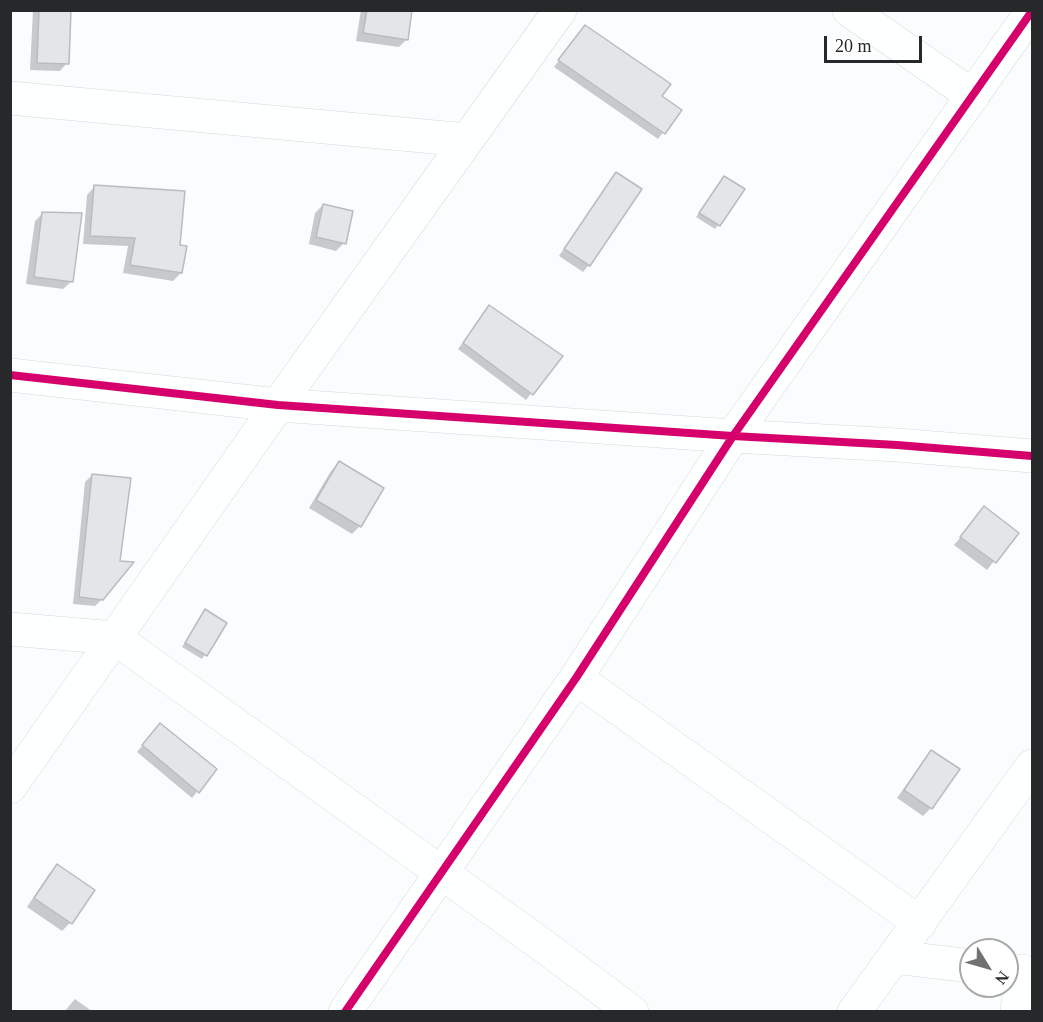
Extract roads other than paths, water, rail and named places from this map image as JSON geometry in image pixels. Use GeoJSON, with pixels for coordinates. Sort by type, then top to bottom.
{"type":"FeatureCollection","features":[{"type":"Feature","properties":{"kind":"street"},"geometry":{"type":"LineString","coordinates":[[10,787],[278,405],[560,10]]}},
{"type":"Feature","properties":{"kind":"street"},"geometry":{"type":"LineString","coordinates":[[849,10],[973,96]]}},
{"type":"Feature","properties":{"kind":"street"},"geometry":{"type":"LineString","coordinates":[[345,1011],[576,678],[733,436],[1032,11]]}},
{"type":"Feature","properties":{"kind":"street"},"geometry":{"type":"LineString","coordinates":[[10,98],[467,140]]}},
{"type":"Feature","properties":{"kind":"street"},"geometry":{"type":"LineString","coordinates":[[10,375],[278,405],[1032,456]]}},
{"type":"Feature","properties":{"kind":"street"},"geometry":{"type":"LineString","coordinates":[[10,629],[115,638],[632,1011]]}},
{"type":"Feature","properties":{"kind":"street"},"geometry":{"type":"LineString","coordinates":[[576,678],[920,923]]}},
{"type":"Feature","properties":{"kind":"street"},"geometry":{"type":"LineString","coordinates":[[854,1011],[1032,766]]}},
{"type":"Feature","properties":{"kind":"street"},"geometry":{"type":"LineString","coordinates":[[895,957],[959,965]]}},
{"type":"Feature","properties":{"kind":"street"},"geometry":{"type":"LineString","coordinates":[[1017,1011],[1020,971]]}}]}
